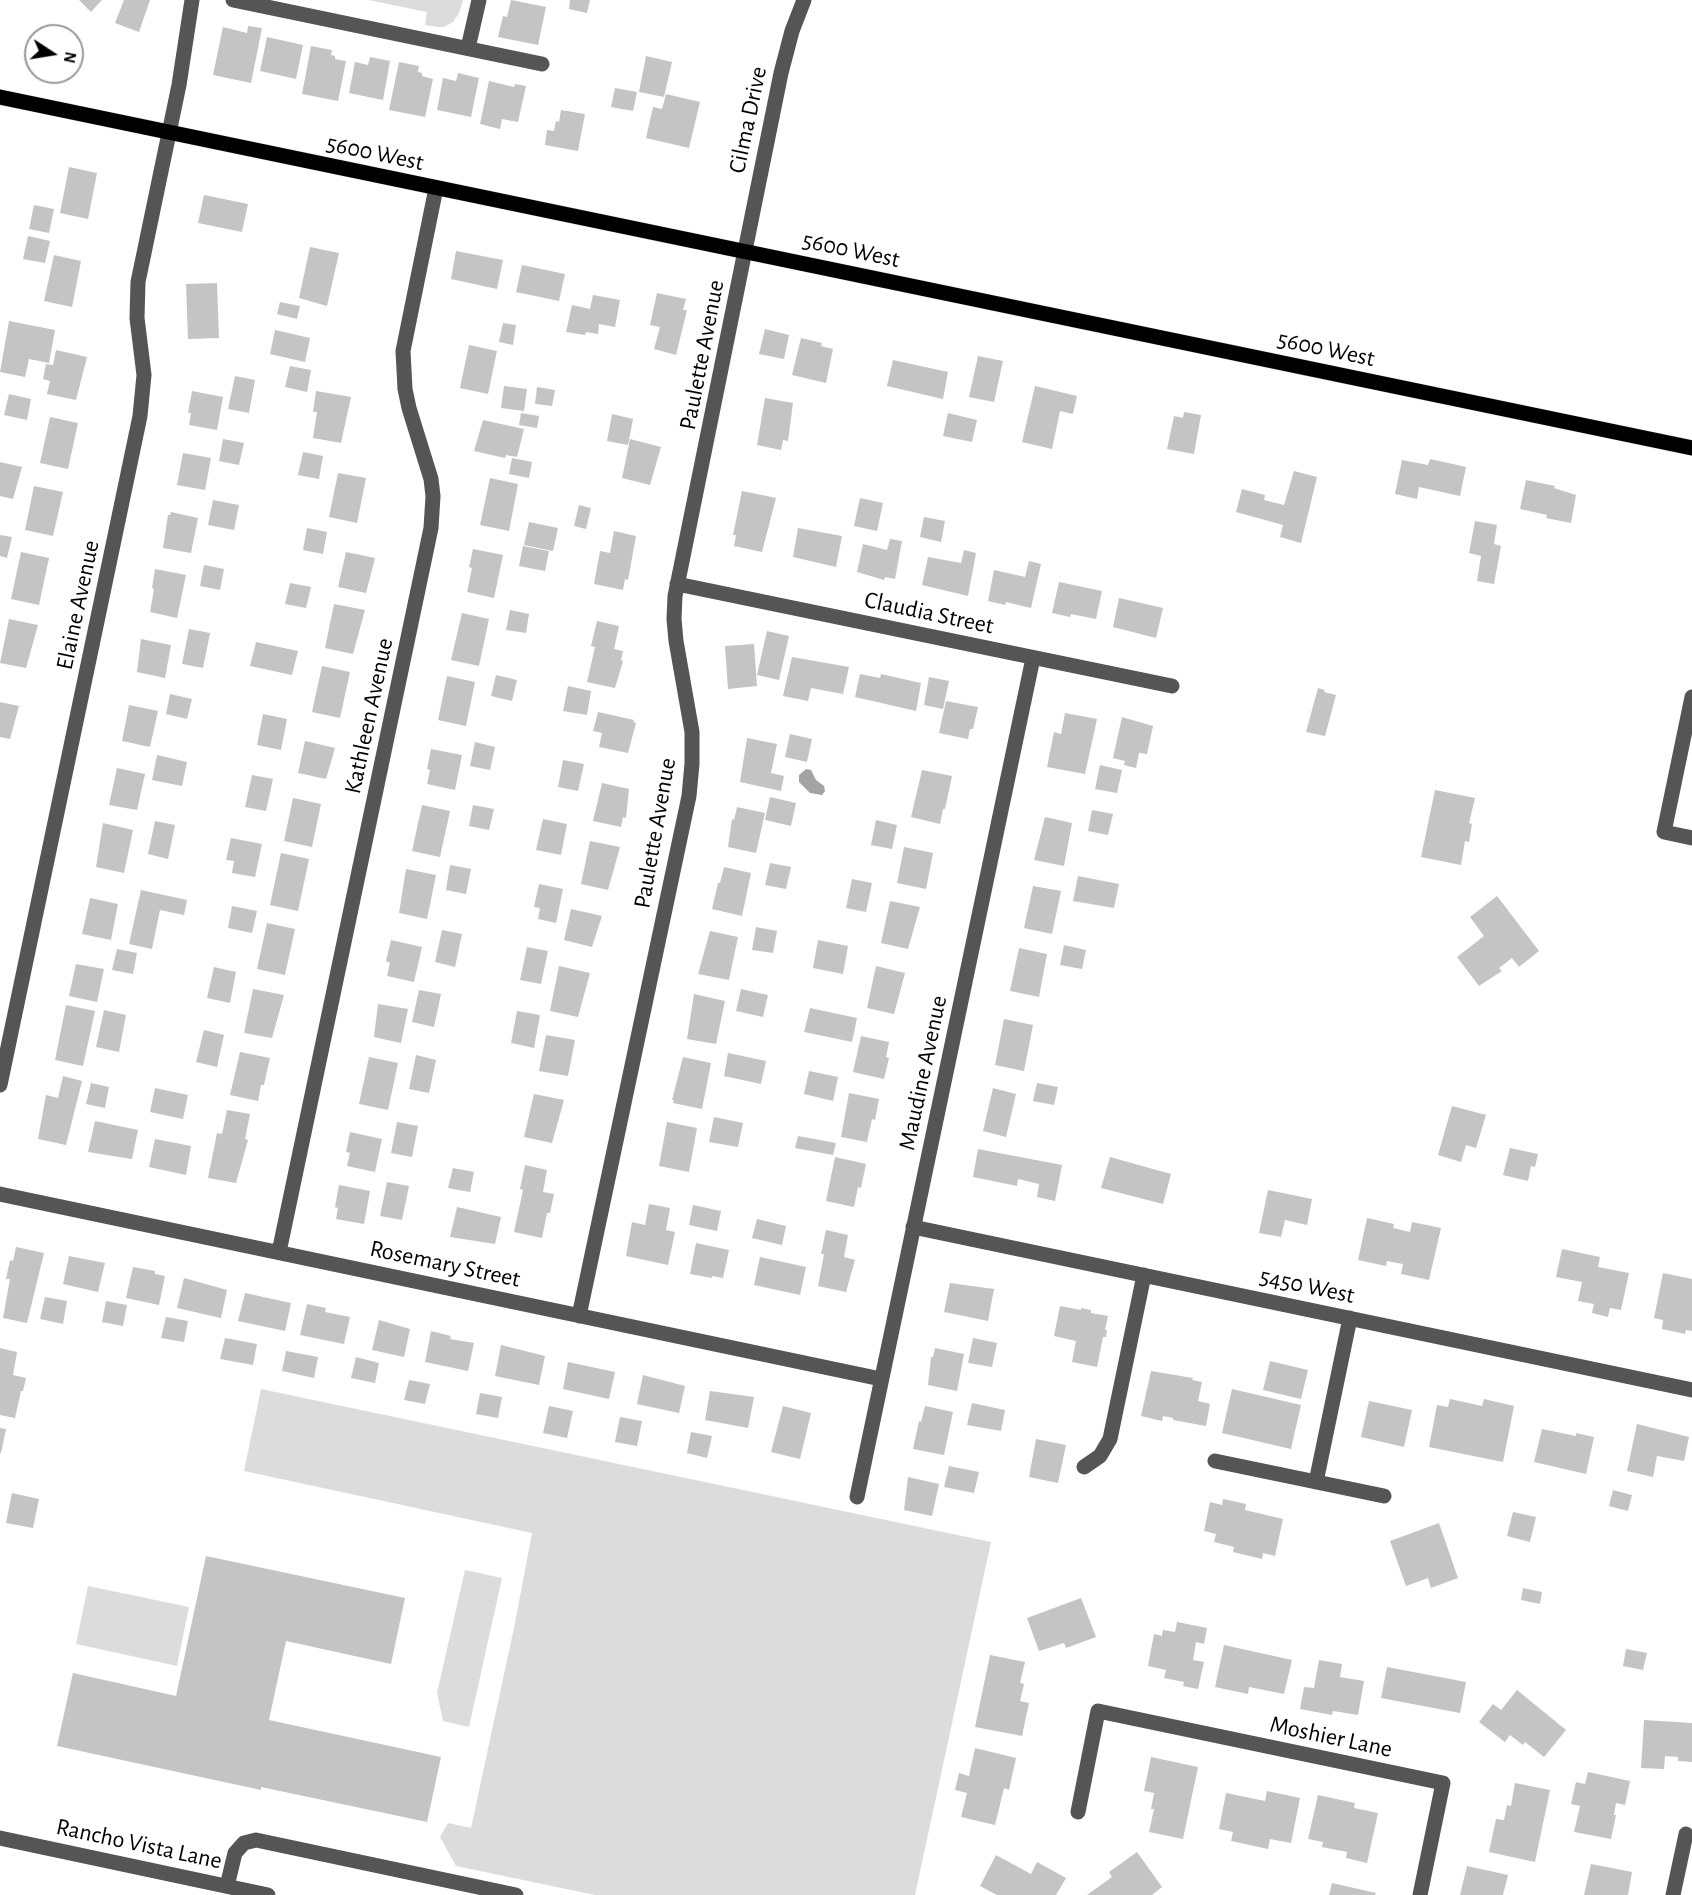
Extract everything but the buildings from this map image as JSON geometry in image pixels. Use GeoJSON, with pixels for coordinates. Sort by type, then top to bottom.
{"type":"FeatureCollection","features":[{"type":"Feature","properties":{"kind":"main road","name":"5600 West"},"geometry":{"type":"LineString","coordinates":[[0,97],[1692,448]]}},
{"type":"Feature","properties":{"kind":"street","name":"Elaine Avenue"},"geometry":{"type":"LineString","coordinates":[[0,1085],[140,416],[144,375],[137,318],[138,282],[178,85],[192,0]]}},
{"type":"Feature","properties":{"kind":"street"},"geometry":{"type":"LineString","coordinates":[[233,0],[299,7],[542,64]]}},
{"type":"Feature","properties":{"kind":"street"},"geometry":{"type":"LineString","coordinates":[[468,48],[479,0]]}},
{"type":"Feature","properties":{"kind":"street","name":"Cilma Drive"},"geometry":{"type":"LineString","coordinates":[[746,251],[781,73],[792,31],[804,0]]}},
{"type":"Feature","properties":{"kind":"street","name":"Kathleen Avenue"},"geometry":{"type":"LineString","coordinates":[[279,1252],[431,528],[433,496],[431,479],[407,399],[403,351],[436,189]]}},
{"type":"Feature","properties":{"kind":"street","name":"Paulette Avenue"},"geometry":{"type":"LineString","coordinates":[[579,1316],[688,796],[692,764],[692,732],[675,630],[674,608],[677,584],[746,251]]}},
{"type":"Feature","properties":{"kind":"street","name":"Claudia Street"},"geometry":{"type":"LineString","coordinates":[[677,584],[1172,686]]}},
{"type":"Feature","properties":{"kind":"street","name":"Maudine Avenue"},"geometry":{"type":"LineString","coordinates":[[856,1497],[1033,658]]}},
{"type":"Feature","properties":{"kind":"street"},"geometry":{"type":"LineString","coordinates":[[1692,697],[1664,832],[1692,838]]}},
{"type":"Feature","properties":{"kind":"street","name":"Rosemary Street"},"geometry":{"type":"LineString","coordinates":[[0,1194],[881,1379]]}},
{"type":"Feature","properties":{"kind":"street","name":"5450 West"},"geometry":{"type":"LineString","coordinates":[[913,1227],[1692,1390]]}},
{"type":"Feature","properties":{"kind":"street"},"geometry":{"type":"LineString","coordinates":[[1084,1467],[1100,1456],[1110,1439],[1144,1275]]}},
{"type":"Feature","properties":{"kind":"street"},"geometry":{"type":"LineString","coordinates":[[1316,1482],[1350,1318]]}},
{"type":"Feature","properties":{"kind":"street"},"geometry":{"type":"LineString","coordinates":[[1215,1461],[1384,1496]]}},
{"type":"Feature","properties":{"kind":"street","name":"Moshier Lane"},"geometry":{"type":"LineString","coordinates":[[1078,1812],[1098,1711],[1443,1783],[1420,1895]]}},
{"type":"Feature","properties":{"kind":"street"},"geometry":{"type":"LineString","coordinates":[[1673,1895],[1686,1834]]}},
{"type":"Feature","properties":{"kind":"street","name":"Rancho Vista Lane"},"geometry":{"type":"LineString","coordinates":[[0,1838],[268,1895]]}},
{"type":"Feature","properties":{"kind":"street"},"geometry":{"type":"LineString","coordinates":[[227,1886],[235,1853],[244,1844],[256,1840],[516,1895]]}},
{"type":"Feature","properties":{"kind":"shaded area"},"geometry":{"type":"Polygon","coordinates":[[[368,0],[463,0],[453,22],[444,27],[438,27],[425,25],[427,12],[368,0]]]}},
{"type":"Feature","properties":{"kind":"shaded area"},"geometry":{"type":"Polygon","coordinates":[[[806,769],[811,770],[816,780],[824,786],[825,791],[822,795],[810,793],[799,782],[799,775],[806,769]]]}},
{"type":"Feature","properties":{"kind":"shaded area"},"geometry":{"type":"Polygon","coordinates":[[[261,1389],[991,1542],[915,1895],[595,1895],[456,1866],[440,1837],[448,1823],[471,1828],[532,1533],[244,1471],[261,1389]]]}},
{"type":"Feature","properties":{"kind":"shaded area"},"geometry":{"type":"Polygon","coordinates":[[[465,1570],[502,1578],[469,1727],[443,1721],[437,1693],[465,1570]]]}},
{"type":"Feature","properties":{"kind":"shaded area"},"geometry":{"type":"Polygon","coordinates":[[[88,1586],[189,1607],[177,1666],[76,1644],[88,1586]]]}}]}
